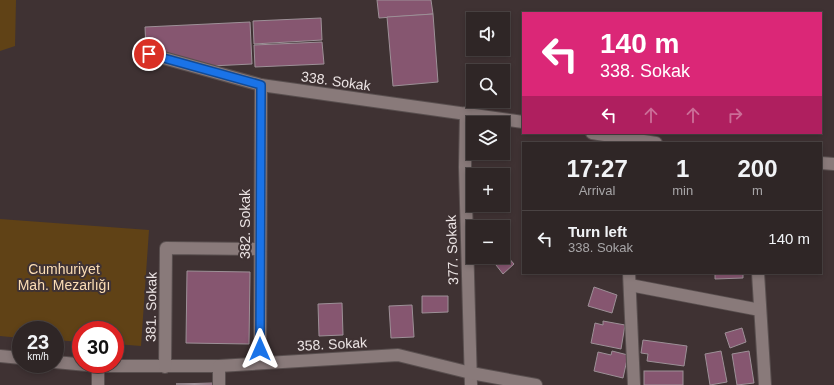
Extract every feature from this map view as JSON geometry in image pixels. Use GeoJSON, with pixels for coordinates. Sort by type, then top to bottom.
{"type":"FeatureCollection","features":[{"type":"Feature","properties":{"kind":"street","name":"338. Sokak"},"geometry":{"type":"LineString","coordinates":[[149,54],[261,85],[522,122]]}},
{"type":"Feature","properties":{"kind":"street","name":"382. Sokak"},"geometry":{"type":"LineString","coordinates":[[260,363],[261,85]]}},
{"type":"Feature","properties":{"kind":"street","name":"377. Sokak"},"geometry":{"type":"LineString","coordinates":[[466,113],[465,167],[472,385]]}},
{"type":"Feature","properties":{"kind":"street"},"geometry":{"type":"LineString","coordinates":[[598,134],[650,142]]}},
{"type":"Feature","properties":{"kind":"street"},"geometry":{"type":"LineString","coordinates":[[822,163],[834,164]]}},
{"type":"Feature","properties":{"kind":"street","name":"381. Sokak"},"geometry":{"type":"LineString","coordinates":[[165,366],[166,248],[260,249]]}},
{"type":"Feature","properties":{"kind":"street"},"geometry":{"type":"LineString","coordinates":[[758,274],[765,385]]}},
{"type":"Feature","properties":{"kind":"street"},"geometry":{"type":"LineString","coordinates":[[634,385],[630,279],[760,310]]}},
{"type":"Feature","properties":{"kind":"street","name":"358. Sokak"},"geometry":{"type":"LineString","coordinates":[[124,366],[219,366],[398,355],[471,373],[536,385]]}},
{"type":"Feature","properties":{"kind":"street"},"geometry":{"type":"LineString","coordinates":[[0,356],[12,357]]}},
{"type":"Feature","properties":{"kind":"street"},"geometry":{"type":"LineString","coordinates":[[219,366],[219,385]]}},
{"type":"Feature","properties":{"kind":"street"},"geometry":{"type":"LineString","coordinates":[[98,373],[98,385]]}},
{"type":"Feature","properties":{"kind":"green space"},"geometry":{"type":"Polygon","coordinates":[[[0,0],[16,0],[15,46],[0,51],[0,0]]]}},
{"type":"Feature","properties":{"kind":"green space","name":"Cumhuriyet Mah. Mezarlığı"},"geometry":{"type":"Polygon","coordinates":[[[0,219],[149,230],[141,346],[124,345],[124,321],[72,321],[72,341],[64,341],[64,321],[12,321],[12,337],[0,336],[0,219]]]}},
{"type":"Feature","properties":{"kind":"building"},"geometry":{"type":"Polygon","coordinates":[[[377,0],[431,0],[433,14],[379,18],[377,0]]]}},
{"type":"Feature","properties":{"kind":"building"},"geometry":{"type":"Polygon","coordinates":[[[433,14],[438,82],[393,86],[387,17],[433,14]]]}},
{"type":"Feature","properties":{"kind":"building"},"geometry":{"type":"Polygon","coordinates":[[[321,18],[322,40],[254,44],[253,21],[321,18]]]}},
{"type":"Feature","properties":{"kind":"building"},"geometry":{"type":"Polygon","coordinates":[[[250,22],[252,64],[211,66],[146,49],[145,27],[250,22]]]}},
{"type":"Feature","properties":{"kind":"building"},"geometry":{"type":"Polygon","coordinates":[[[322,42],[324,64],[255,67],[254,45],[322,42]]]}},
{"type":"Feature","properties":{"kind":"building"},"geometry":{"type":"Polygon","coordinates":[[[510,259],[514,264],[503,274],[496,265],[510,264],[510,259]]]}},
{"type":"Feature","properties":{"kind":"building"},"geometry":{"type":"Polygon","coordinates":[[[187,271],[250,272],[249,344],[186,343],[187,271]]]}},
{"type":"Feature","properties":{"kind":"building"},"geometry":{"type":"Polygon","coordinates":[[[715,274],[743,274],[743,278],[715,279],[715,274]]]}},
{"type":"Feature","properties":{"kind":"building"},"geometry":{"type":"Polygon","coordinates":[[[594,287],[617,295],[612,313],[588,306],[594,287]]]}},
{"type":"Feature","properties":{"kind":"building"},"geometry":{"type":"Polygon","coordinates":[[[422,296],[448,296],[448,312],[422,313],[422,296]]]}},
{"type":"Feature","properties":{"kind":"building"},"geometry":{"type":"Polygon","coordinates":[[[342,303],[343,335],[319,336],[318,304],[342,303]]]}},
{"type":"Feature","properties":{"kind":"building"},"geometry":{"type":"Polygon","coordinates":[[[412,305],[414,337],[391,338],[389,306],[412,305]]]}},
{"type":"Feature","properties":{"kind":"building"},"geometry":{"type":"Polygon","coordinates":[[[603,321],[625,325],[621,349],[591,343],[595,323],[603,325],[603,321]]]}},
{"type":"Feature","properties":{"kind":"building"},"geometry":{"type":"Polygon","coordinates":[[[742,328],[746,342],[730,348],[725,333],[742,328]]]}},
{"type":"Feature","properties":{"kind":"building"},"geometry":{"type":"Polygon","coordinates":[[[643,340],[687,346],[684,366],[647,361],[648,354],[641,353],[643,340]]]}},
{"type":"Feature","properties":{"kind":"building"},"geometry":{"type":"Polygon","coordinates":[[[612,351],[628,355],[623,378],[594,371],[598,352],[611,355],[612,351]]]}},
{"type":"Feature","properties":{"kind":"building"},"geometry":{"type":"Polygon","coordinates":[[[721,351],[727,382],[710,385],[705,354],[721,351]]]}},
{"type":"Feature","properties":{"kind":"building"},"geometry":{"type":"Polygon","coordinates":[[[749,351],[754,383],[737,385],[732,354],[749,351]]]}},
{"type":"Feature","properties":{"kind":"building"},"geometry":{"type":"Polygon","coordinates":[[[644,371],[683,371],[683,385],[644,385],[644,371]]]}},
{"type":"Feature","properties":{"kind":"building"},"geometry":{"type":"Polygon","coordinates":[[[213,383],[213,385],[176,384],[213,383]]]}},
{"type":"Feature","properties":{"kind":"route"},"geometry":{"type":"LineString","coordinates":[[149,54],[261,85],[260,349]]}}]}
